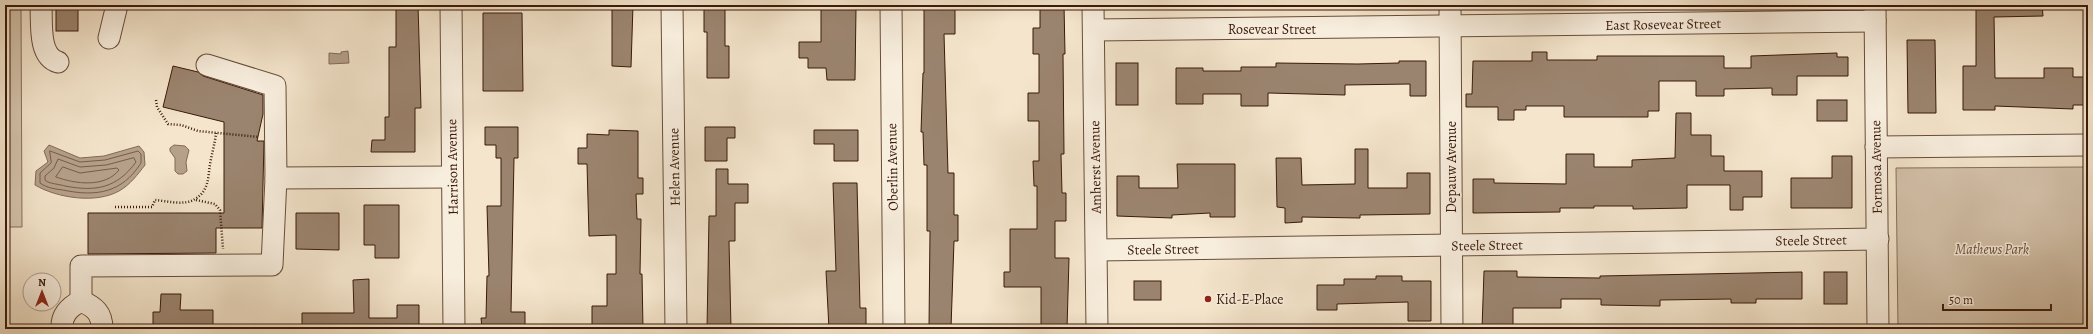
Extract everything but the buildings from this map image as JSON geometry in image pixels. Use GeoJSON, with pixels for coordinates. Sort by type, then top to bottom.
{"type":"FeatureCollection","features":[{"type":"Feature","properties":{"kind":"street"},"geometry":{"type":"LineString","coordinates":[[41,5],[44,46],[47,54],[52,60],[58,62]]}},
{"type":"Feature","properties":{"kind":"street"},"geometry":{"type":"LineString","coordinates":[[109,38],[117,5]]}},
{"type":"Feature","properties":{"kind":"street","name":"Harrison Avenue"},"geometry":{"type":"LineString","coordinates":[[451,5],[454,329]]}},
{"type":"Feature","properties":{"kind":"street","name":"Helen Avenue"},"geometry":{"type":"LineString","coordinates":[[672,5],[676,329]]}},
{"type":"Feature","properties":{"kind":"street","name":"Oberlin Avenue"},"geometry":{"type":"LineString","coordinates":[[891,5],[894,329]]}},
{"type":"Feature","properties":{"kind":"street","name":"Amherst Avenue"},"geometry":{"type":"LineString","coordinates":[[1093,5],[1097,329]]}},
{"type":"Feature","properties":{"kind":"street","name":"Depauw Avenue"},"geometry":{"type":"LineString","coordinates":[[1450,5],[1452,329]]}},
{"type":"Feature","properties":{"kind":"street","name":"East Rosevear Street"},"geometry":{"type":"LineString","coordinates":[[1451,27],[1875,13]]}},
{"type":"Feature","properties":{"kind":"street","name":"Formosa Avenue"},"geometry":{"type":"LineString","coordinates":[[1875,13],[1878,329]]}},
{"type":"Feature","properties":{"kind":"street","name":"Rosevear Street"},"geometry":{"type":"LineString","coordinates":[[1094,30],[1451,27]]}},
{"type":"Feature","properties":{"kind":"street"},"geometry":{"type":"LineString","coordinates":[[81,302],[81,266],[272,265],[276,178],[276,86],[207,65]]}},
{"type":"Feature","properties":{"kind":"street"},"geometry":{"type":"LineString","coordinates":[[1876,147],[2088,145]]}},
{"type":"Feature","properties":{"kind":"street"},"geometry":{"type":"LineString","coordinates":[[276,178],[452,177]]}},
{"type":"Feature","properties":{"kind":"street","name":"Steele Street"},"geometry":{"type":"LineString","coordinates":[[1097,250],[1878,239]]}},
{"type":"Feature","properties":{"kind":"street"},"geometry":{"type":"LineString","coordinates":[[62,329],[63,318],[67,311],[81,302]]}},
{"type":"Feature","properties":{"kind":"street"},"geometry":{"type":"LineString","coordinates":[[81,302],[92,306],[98,311],[102,320],[102,329]]}},
{"type":"Feature","properties":{"kind":"path"},"geometry":{"type":"LineString","coordinates":[[156,100],[157,107],[168,124],[216,133],[276,137]]}},
{"type":"Feature","properties":{"kind":"path"},"geometry":{"type":"LineString","coordinates":[[195,200],[207,187],[210,177],[210,163],[216,133]]}},
{"type":"Feature","properties":{"kind":"path"},"geometry":{"type":"LineString","coordinates":[[115,207],[152,207],[155,200],[184,202],[195,200],[215,204],[220,210],[223,265]]}},
{"type":"Feature","properties":{"kind":"green space"},"geometry":{"type":"Polygon","coordinates":[[[5,5],[21,5],[22,227],[5,227],[5,5]]]}},
{"type":"Feature","properties":{"kind":"green space","name":"Mathews Park"},"geometry":{"type":"Polygon","coordinates":[[[2088,167],[2088,329],[1898,329],[1896,168],[2088,167]]]}},
{"type":"Feature","properties":{"kind":"water"},"geometry":{"type":"Polygon","coordinates":[[[348,51],[349,63],[329,64],[329,53],[341,54],[341,52],[348,51]]]}},
{"type":"Feature","properties":{"kind":"water"},"geometry":{"type":"Polygon","coordinates":[[[49,145],[80,158],[104,156],[139,146],[144,152],[145,165],[127,186],[110,195],[88,198],[65,196],[44,190],[35,185],[36,171],[48,162],[44,151],[49,145]]]}},
{"type":"Feature","properties":{"kind":"water"},"geometry":{"type":"Polygon","coordinates":[[[174,145],[185,146],[189,150],[186,162],[187,171],[183,174],[178,174],[175,171],[175,158],[170,151],[170,148],[174,145]]]}},
{"type":"Feature","properties":{"kind":"place","name":"Kid-E-Place"},"geometry":{"type":"Point","coordinates":[1208,299]}}]}
